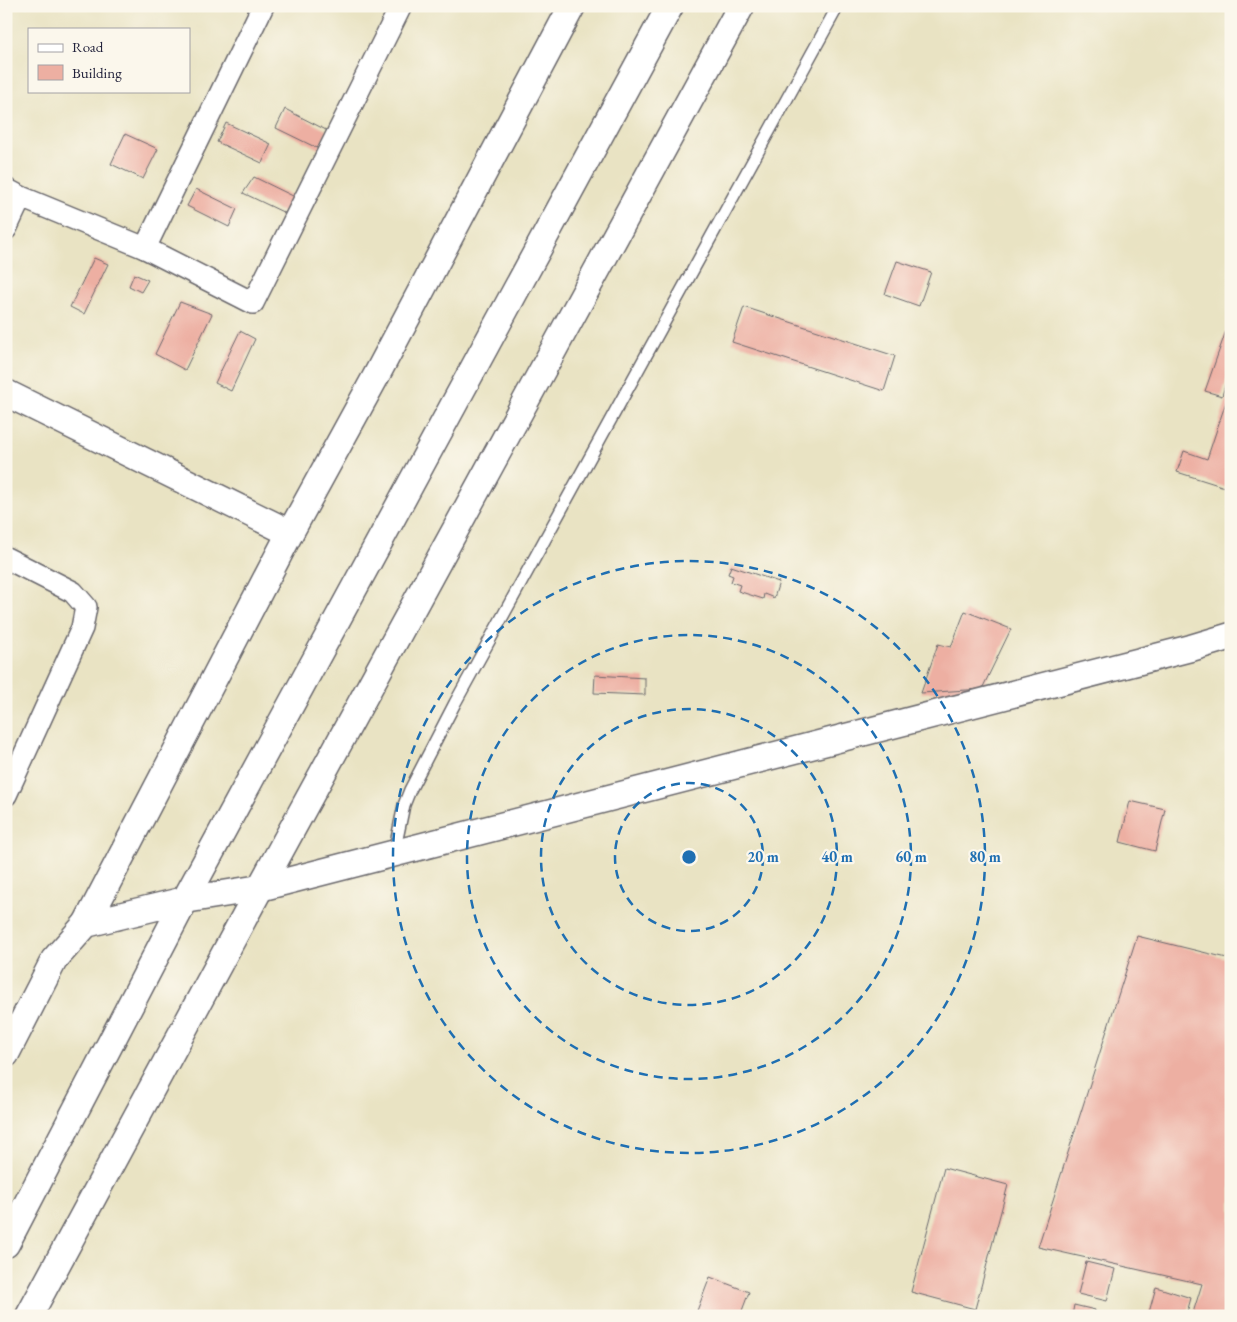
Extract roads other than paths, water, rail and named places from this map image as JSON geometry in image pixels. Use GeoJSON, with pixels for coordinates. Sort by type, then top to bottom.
{"type":"FeatureCollection","features":[{"type":"Feature","properties":{"kind":"street"},"geometry":{"type":"LineString","coordinates":[[145,248],[263,6]]}},
{"type":"Feature","properties":{"kind":"street"},"geometry":{"type":"LineString","coordinates":[[6,229],[14,193],[145,248],[253,303],[400,6]]}},
{"type":"Feature","properties":{"kind":"street"},"geometry":{"type":"LineString","coordinates":[[6,1054],[54,960],[86,924],[290,533],[384,361],[572,6]]}},
{"type":"Feature","properties":{"kind":"street"},"geometry":{"type":"LineString","coordinates":[[6,1244],[185,900],[670,6]]}},
{"type":"Feature","properties":{"kind":"street"},"geometry":{"type":"LineString","coordinates":[[29,1316],[741,6]]}},
{"type":"Feature","properties":{"kind":"street"},"geometry":{"type":"LineString","coordinates":[[6,394],[290,533]]}},
{"type":"Feature","properties":{"kind":"street"},"geometry":{"type":"LineString","coordinates":[[6,558],[73,592],[86,607],[82,628],[6,795]]}},
{"type":"Feature","properties":{"kind":"street"},"geometry":{"type":"LineString","coordinates":[[86,924],[185,900],[260,888],[1191,648],[1231,636]]}},
{"type":"Feature","properties":{"kind":"lane"},"geometry":{"type":"LineString","coordinates":[[393,854],[404,805],[410,790],[455,703],[838,6]]}}]}
